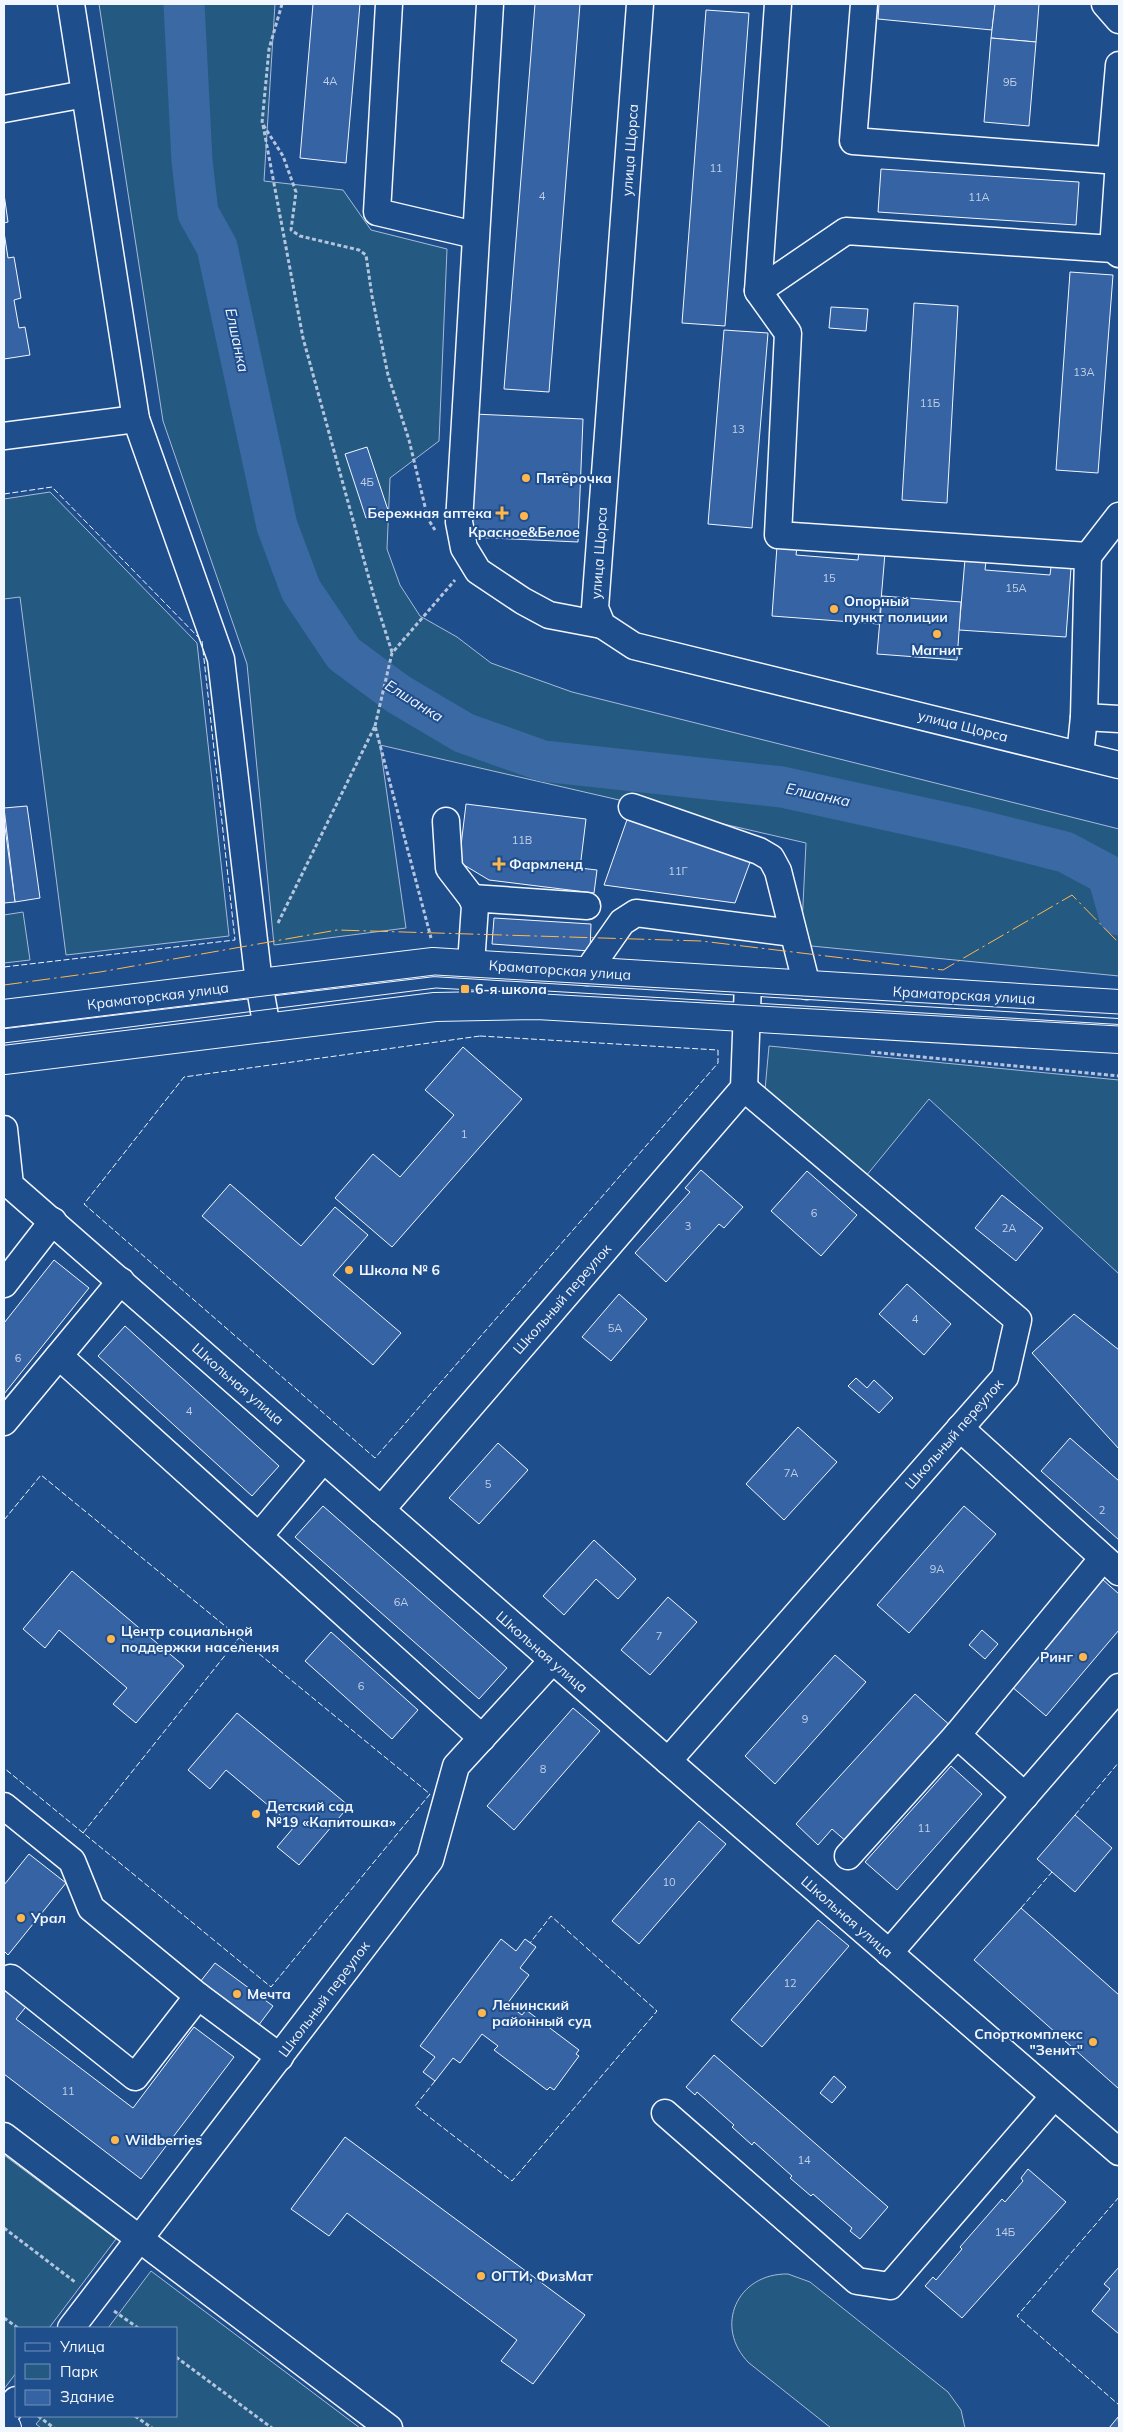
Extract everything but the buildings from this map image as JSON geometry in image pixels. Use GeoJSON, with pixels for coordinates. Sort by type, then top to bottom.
{"type":"FeatureCollection","features":[{"type":"Feature","properties":{"kind":"main road","name":"Краматорская улица"},"geometry":{"type":"LineString","coordinates":[[4,1014],[433,962],[748,983],[1119,1004]]}},
{"type":"Feature","properties":{"kind":"main road"},"geometry":{"type":"LineString","coordinates":[[4,1060],[435,1007],[537,1005],[1119,1038]]}},
{"type":"Feature","properties":{"kind":"street"},"geometry":{"type":"LineString","coordinates":[[71,4],[136,419],[221,660],[259,983],[267,1028]]}},
{"type":"Feature","properties":{"kind":"street"},"geometry":{"type":"LineString","coordinates":[[389,4],[376,212],[475,235]]}},
{"type":"Feature","properties":{"kind":"street"},"geometry":{"type":"LineString","coordinates":[[490,4],[459,522],[464,548],[478,571],[523,601],[549,615],[602,625]]}},
{"type":"Feature","properties":{"kind":"street","name":"улица Щорса"},"geometry":{"type":"LineString","coordinates":[[640,4],[595,608],[602,625],[634,646],[1119,765]]}},
{"type":"Feature","properties":{"kind":"street"},"geometry":{"type":"LineString","coordinates":[[778,4],[758,291],[788,333],[778,536],[1088,556]]}},
{"type":"Feature","properties":{"kind":"street"},"geometry":{"type":"LineString","coordinates":[[864,4],[853,141],[1119,161]]}},
{"type":"Feature","properties":{"kind":"street"},"geometry":{"type":"LineString","coordinates":[[1105,4],[1119,20]]}},
{"type":"Feature","properties":{"kind":"street"},"geometry":{"type":"LineString","coordinates":[[758,291],[846,231],[1116,251],[1119,161],[1112,146],[1119,64]]}},
{"type":"Feature","properties":{"kind":"street"},"geometry":{"type":"LineString","coordinates":[[4,109],[85,94]]}},
{"type":"Feature","properties":{"kind":"street"},"geometry":{"type":"LineString","coordinates":[[4,436],[136,419]]}},
{"type":"Feature","properties":{"kind":"street"},"geometry":{"type":"LineString","coordinates":[[1080,755],[1084,717],[1088,556],[1119,516]]}},
{"type":"Feature","properties":{"kind":"street"},"geometry":{"type":"LineString","coordinates":[[1084,717],[1119,719]]}},
{"type":"Feature","properties":{"kind":"street"},"geometry":{"type":"LineString","coordinates":[[632,807],[759,851],[771,858],[778,871],[807,986]]}},
{"type":"Feature","properties":{"kind":"street"},"geometry":{"type":"LineString","coordinates":[[446,821],[449,868],[472,898],[475,906],[471,964]]}},
{"type":"Feature","properties":{"kind":"street"},"geometry":{"type":"LineString","coordinates":[[472,898],[587,906]]}},
{"type":"Feature","properties":{"kind":"street"},"geometry":{"type":"LineString","coordinates":[[587,972],[622,922],[636,913],[793,933]]}},
{"type":"Feature","properties":{"kind":"street"},"geometry":{"type":"LineString","coordinates":[[744,1088],[748,983]]}},
{"type":"Feature","properties":{"kind":"street","name":"Школьный переулок"},"geometry":{"type":"LineString","coordinates":[[381,1510],[744,1088],[1018,1320],[1005,1377],[668,1761]]}},
{"type":"Feature","properties":{"kind":"street","name":"Школьная улица"},"geometry":{"type":"LineString","coordinates":[[4,1128],[7,1189],[53,1221],[552,1660],[1119,2152]]}},
{"type":"Feature","properties":{"kind":"street"},"geometry":{"type":"LineString","coordinates":[[4,1284],[53,1221]]}},
{"type":"Feature","properties":{"kind":"street"},"geometry":{"type":"LineString","coordinates":[[4,1422],[121,1281]]}},
{"type":"Feature","properties":{"kind":"street"},"geometry":{"type":"LineString","coordinates":[[59,1356],[482,1738]]}},
{"type":"Feature","properties":{"kind":"street"},"geometry":{"type":"LineString","coordinates":[[848,1856],[1111,1565],[960,1428]]}},
{"type":"Feature","properties":{"kind":"street"},"geometry":{"type":"LineString","coordinates":[[259,1536],[324,1460]]}},
{"type":"Feature","properties":{"kind":"street","name":"Школьный переулок"},"geometry":{"type":"LineString","coordinates":[[72,2327],[430,1860],[456,1766],[552,1660]]}},
{"type":"Feature","properties":{"kind":"street"},"geometry":{"type":"LineString","coordinates":[[889,1953],[1119,1687]]}},
{"type":"Feature","properties":{"kind":"street"},"geometry":{"type":"LineString","coordinates":[[957,1735],[1025,1796]]}},
{"type":"Feature","properties":{"kind":"street"},"geometry":{"type":"LineString","coordinates":[[4,1806],[72,1861],[91,1908],[198,1996],[280,2057]]}},
{"type":"Feature","properties":{"kind":"street"},"geometry":{"type":"LineString","coordinates":[[11,1978],[135,2077],[198,1996]]}},
{"type":"Feature","properties":{"kind":"street"},"geometry":{"type":"LineString","coordinates":[[665,2112],[857,2281],[890,2286],[1054,2096]]}},
{"type":"Feature","properties":{"kind":"street"},"geometry":{"type":"LineString","coordinates":[[4,2136],[141,2238],[389,2428]]}},
{"type":"Feature","properties":{"kind":"street"},"geometry":{"type":"LineString","coordinates":[[4,2416],[15,2401]]}},
{"type":"Feature","properties":{"kind":"path"},"geometry":{"type":"LineString","coordinates":[[282,4],[269,49],[262,123],[303,338],[373,593],[392,653]]}},
{"type":"Feature","properties":{"kind":"path"},"geometry":{"type":"LineString","coordinates":[[262,123],[283,156],[296,192],[291,230],[300,236],[359,250],[366,256],[388,375],[409,440],[428,519],[438,534]]}},
{"type":"Feature","properties":{"kind":"path"},"geometry":{"type":"LineString","coordinates":[[274,931],[375,726],[392,653],[472,561]]}},
{"type":"Feature","properties":{"kind":"path"},"geometry":{"type":"LineString","coordinates":[[375,726],[432,942]]}},
{"type":"Feature","properties":{"kind":"path"},"geometry":{"type":"LineString","coordinates":[[864,1051],[1119,1076]]}},
{"type":"Feature","properties":{"kind":"path"},"geometry":{"type":"LineString","coordinates":[[4,2228],[137,2327]]}},
{"type":"Feature","properties":{"kind":"path"},"geometry":{"type":"LineString","coordinates":[[4,2318],[17,2327]]}},
{"type":"Feature","properties":{"kind":"path"},"geometry":{"type":"LineString","coordinates":[[178,2358],[272,2428]]}},
{"type":"Feature","properties":{"kind":"path"},"geometry":{"type":"LineString","coordinates":[[39,2417],[54,2428]]}},
{"type":"Feature","properties":{"kind":"path"},"geometry":{"type":"LineString","coordinates":[[136,2417],[152,2428]]}},
{"type":"Feature","properties":{"kind":"green space"},"geometry":{"type":"Polygon","coordinates":[[[99,4],[275,4],[264,181],[343,190],[371,230],[447,249],[439,441],[390,478],[387,549],[400,585],[420,616],[457,637],[491,663],[572,692],[1119,829],[1119,976],[801,945],[806,843],[380,745],[406,928],[274,945],[247,664],[163,421],[99,4]]]}},
{"type":"Feature","properties":{"kind":"green space"},"geometry":{"type":"Polygon","coordinates":[[[50,492],[197,643],[229,936],[66,955],[20,597],[4,599],[4,499],[50,492]]]}},
{"type":"Feature","properties":{"kind":"green space"},"geometry":{"type":"Polygon","coordinates":[[[23,912],[30,960],[4,963],[4,915],[23,912]]]}},
{"type":"Feature","properties":{"kind":"green space"},"geometry":{"type":"Polygon","coordinates":[[[769,1046],[1119,1080],[1119,1274],[929,1099],[866,1176],[765,1090],[769,1046]]]}},
{"type":"Feature","properties":{"kind":"green space"},"geometry":{"type":"Polygon","coordinates":[[[4,2155],[116,2239],[50,2327],[15,2327],[15,2374],[4,2389],[4,2155]]]}},
{"type":"Feature","properties":{"kind":"green space"},"geometry":{"type":"Polygon","coordinates":[[[151,2271],[360,2428],[41,2428],[36,2424],[42,2417],[178,2417],[178,2327],[109,2327],[151,2271]]]}},
{"type":"Feature","properties":{"kind":"green space"},"geometry":{"type":"Polygon","coordinates":[[[788,2274],[810,2282],[948,2392],[961,2410],[965,2428],[831,2428],[749,2363],[738,2349],[733,2334],[732,2319],[736,2305],[744,2292],[755,2282],[770,2276],[788,2274]]]}},
{"type":"Feature","properties":{"kind":"waterway","name":"Елшанка"},"geometry":{"type":"LineString","coordinates":[[184,4],[192,161],[198,213],[217,247],[277,526],[301,590],[344,654],[398,694],[464,733],[543,761],[782,787],[974,829],[1065,852],[1108,875],[1119,915]]}},
{"type":"Feature","properties":{"kind":"tram line"},"geometry":{"type":"LineString","coordinates":[[4,1028],[435,975],[1119,1014]]}},
{"type":"Feature","properties":{"kind":"tram line"},"geometry":{"type":"LineString","coordinates":[[4,1043],[436,988],[1119,1026]]}},
{"type":"Feature","properties":{"kind":"fence"},"geometry":{"type":"LineString","coordinates":[[4,494],[52,487],[202,641],[235,940],[4,967]]}},
{"type":"Feature","properties":{"kind":"fence"},"geometry":{"type":"LineString","coordinates":[[480,1036],[718,1050],[718,1063],[375,1458],[84,1204],[184,1077],[480,1036]]}},
{"type":"Feature","properties":{"kind":"fence"},"geometry":{"type":"LineString","coordinates":[[4,1520],[41,1475],[430,1794],[271,1987],[4,1768]]}},
{"type":"Feature","properties":{"kind":"fence"},"geometry":{"type":"LineString","coordinates":[[83,1833],[239,1638]]}},
{"type":"Feature","properties":{"kind":"fence"},"geometry":{"type":"LineString","coordinates":[[1075,1815],[1119,1762]]}},
{"type":"Feature","properties":{"kind":"fence"},"geometry":{"type":"LineString","coordinates":[[1021,1908],[1052,1872]]}},
{"type":"Feature","properties":{"kind":"fence"},"geometry":{"type":"LineString","coordinates":[[435,2081],[415,2106],[512,2181],[657,2011],[551,1916],[530,1943]]}},
{"type":"Feature","properties":{"kind":"fence"},"geometry":{"type":"LineString","coordinates":[[1119,2197],[1017,2316],[1119,2405]]}},
{"type":"Feature","properties":{"kind":"power"},"geometry":{"type":"LineString","coordinates":[[4,985],[100,972],[337,930],[701,941],[943,970],[1072,895],[1119,943]]}},
{"type":"Feature","properties":{"kind":"place","name":"Пятёрочка"},"geometry":{"type":"Point","coordinates":[526,478]}},
{"type":"Feature","properties":{"kind":"place","name":"Бережная аптека"},"geometry":{"type":"Point","coordinates":[502,513]}},
{"type":"Feature","properties":{"kind":"place","name":"Красное&Белое"},"geometry":{"type":"Point","coordinates":[524,516]}},
{"type":"Feature","properties":{"kind":"place","name":"Опорный пункт полиции"},"geometry":{"type":"Point","coordinates":[834,609]}},
{"type":"Feature","properties":{"kind":"place","name":"Магнит"},"geometry":{"type":"Point","coordinates":[937,634]}},
{"type":"Feature","properties":{"kind":"place","name":"Фармленд"},"geometry":{"type":"Point","coordinates":[499,864]}},
{"type":"Feature","properties":{"kind":"place","name":"6-я школа"},"geometry":{"type":"Point","coordinates":[465,989]}},
{"type":"Feature","properties":{"kind":"place","name":"Школа № 6"},"geometry":{"type":"Point","coordinates":[349,1270]}},
{"type":"Feature","properties":{"kind":"place","name":"Центр социальной поддержки населения"},"geometry":{"type":"Point","coordinates":[111,1639]}},
{"type":"Feature","properties":{"kind":"place","name":"Ринг"},"geometry":{"type":"Point","coordinates":[1083,1657]}},
{"type":"Feature","properties":{"kind":"place","name":"Детский сад №19 «Капитошка»"},"geometry":{"type":"Point","coordinates":[256,1814]}},
{"type":"Feature","properties":{"kind":"place","name":"Урал"},"geometry":{"type":"Point","coordinates":[21,1918]}},
{"type":"Feature","properties":{"kind":"place","name":"Мечта"},"geometry":{"type":"Point","coordinates":[237,1994]}},
{"type":"Feature","properties":{"kind":"place","name":"Ленинский районный суд"},"geometry":{"type":"Point","coordinates":[482,2013]}},
{"type":"Feature","properties":{"kind":"place","name":"Спорткомплекс \"Зенит\""},"geometry":{"type":"Point","coordinates":[1093,2042]}},
{"type":"Feature","properties":{"kind":"place","name":"Wildberries"},"geometry":{"type":"Point","coordinates":[115,2140]}},
{"type":"Feature","properties":{"kind":"place","name":"ОГТИ, ФизМат"},"geometry":{"type":"Point","coordinates":[481,2276]}}]}
